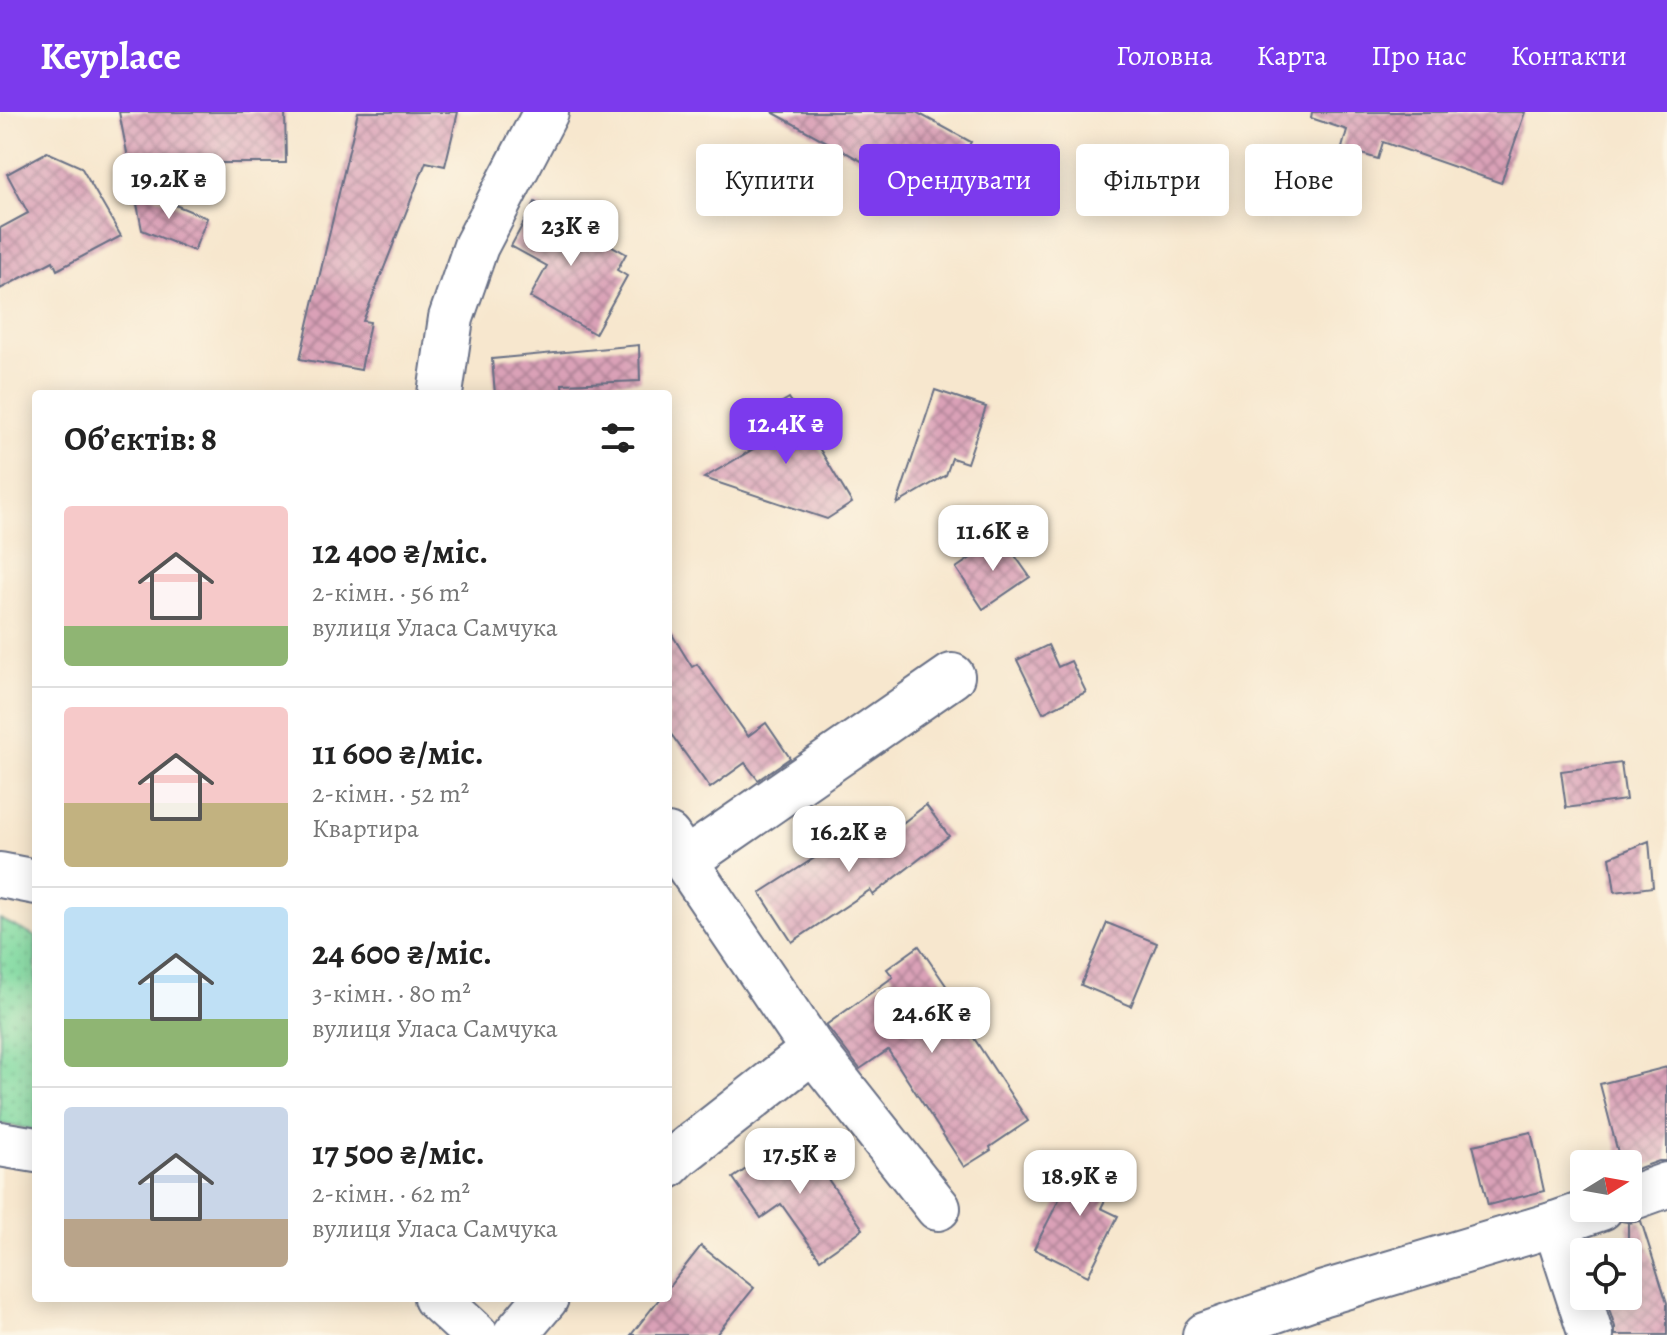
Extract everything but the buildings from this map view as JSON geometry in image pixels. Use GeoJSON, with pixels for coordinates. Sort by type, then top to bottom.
{"type":"FeatureCollection","features":[{"type":"Feature","properties":{"kind":"street"},"geometry":{"type":"LineString","coordinates":[[441,390],[451,318],[476,246],[546,112]]}},
{"type":"Feature","properties":{"kind":"street"},"geometry":{"type":"LineString","coordinates":[[938,1208],[813,1050],[676,849],[952,676]]}},
{"type":"Feature","properties":{"kind":"street"},"geometry":{"type":"LineString","coordinates":[[0,875],[32,881]]}},
{"type":"Feature","properties":{"kind":"street"},"geometry":{"type":"LineString","coordinates":[[672,1162],[813,1050]]}},
{"type":"Feature","properties":{"kind":"street"},"geometry":{"type":"LineString","coordinates":[[0,1144],[32,1149]]}},
{"type":"Feature","properties":{"kind":"street"},"geometry":{"type":"LineString","coordinates":[[1642,1194],[1667,1185]]}},
{"type":"Feature","properties":{"kind":"street"},"geometry":{"type":"LineString","coordinates":[[1205,1335],[1321,1294],[1570,1219]]}},
{"type":"Feature","properties":{"kind":"street"},"geometry":{"type":"LineString","coordinates":[[1555,1224],[1591,1335]]}},
{"type":"Feature","properties":{"kind":"street"},"geometry":{"type":"LineString","coordinates":[[440,1302],[476,1335]]}},
{"type":"Feature","properties":{"kind":"street"},"geometry":{"type":"LineString","coordinates":[[515,1335],[543,1302]]}},
{"type":"Feature","properties":{"kind":"green space"},"geometry":{"type":"Polygon","coordinates":[[[0,919],[32,935],[32,1129],[0,1124],[0,919]]]}}]}
